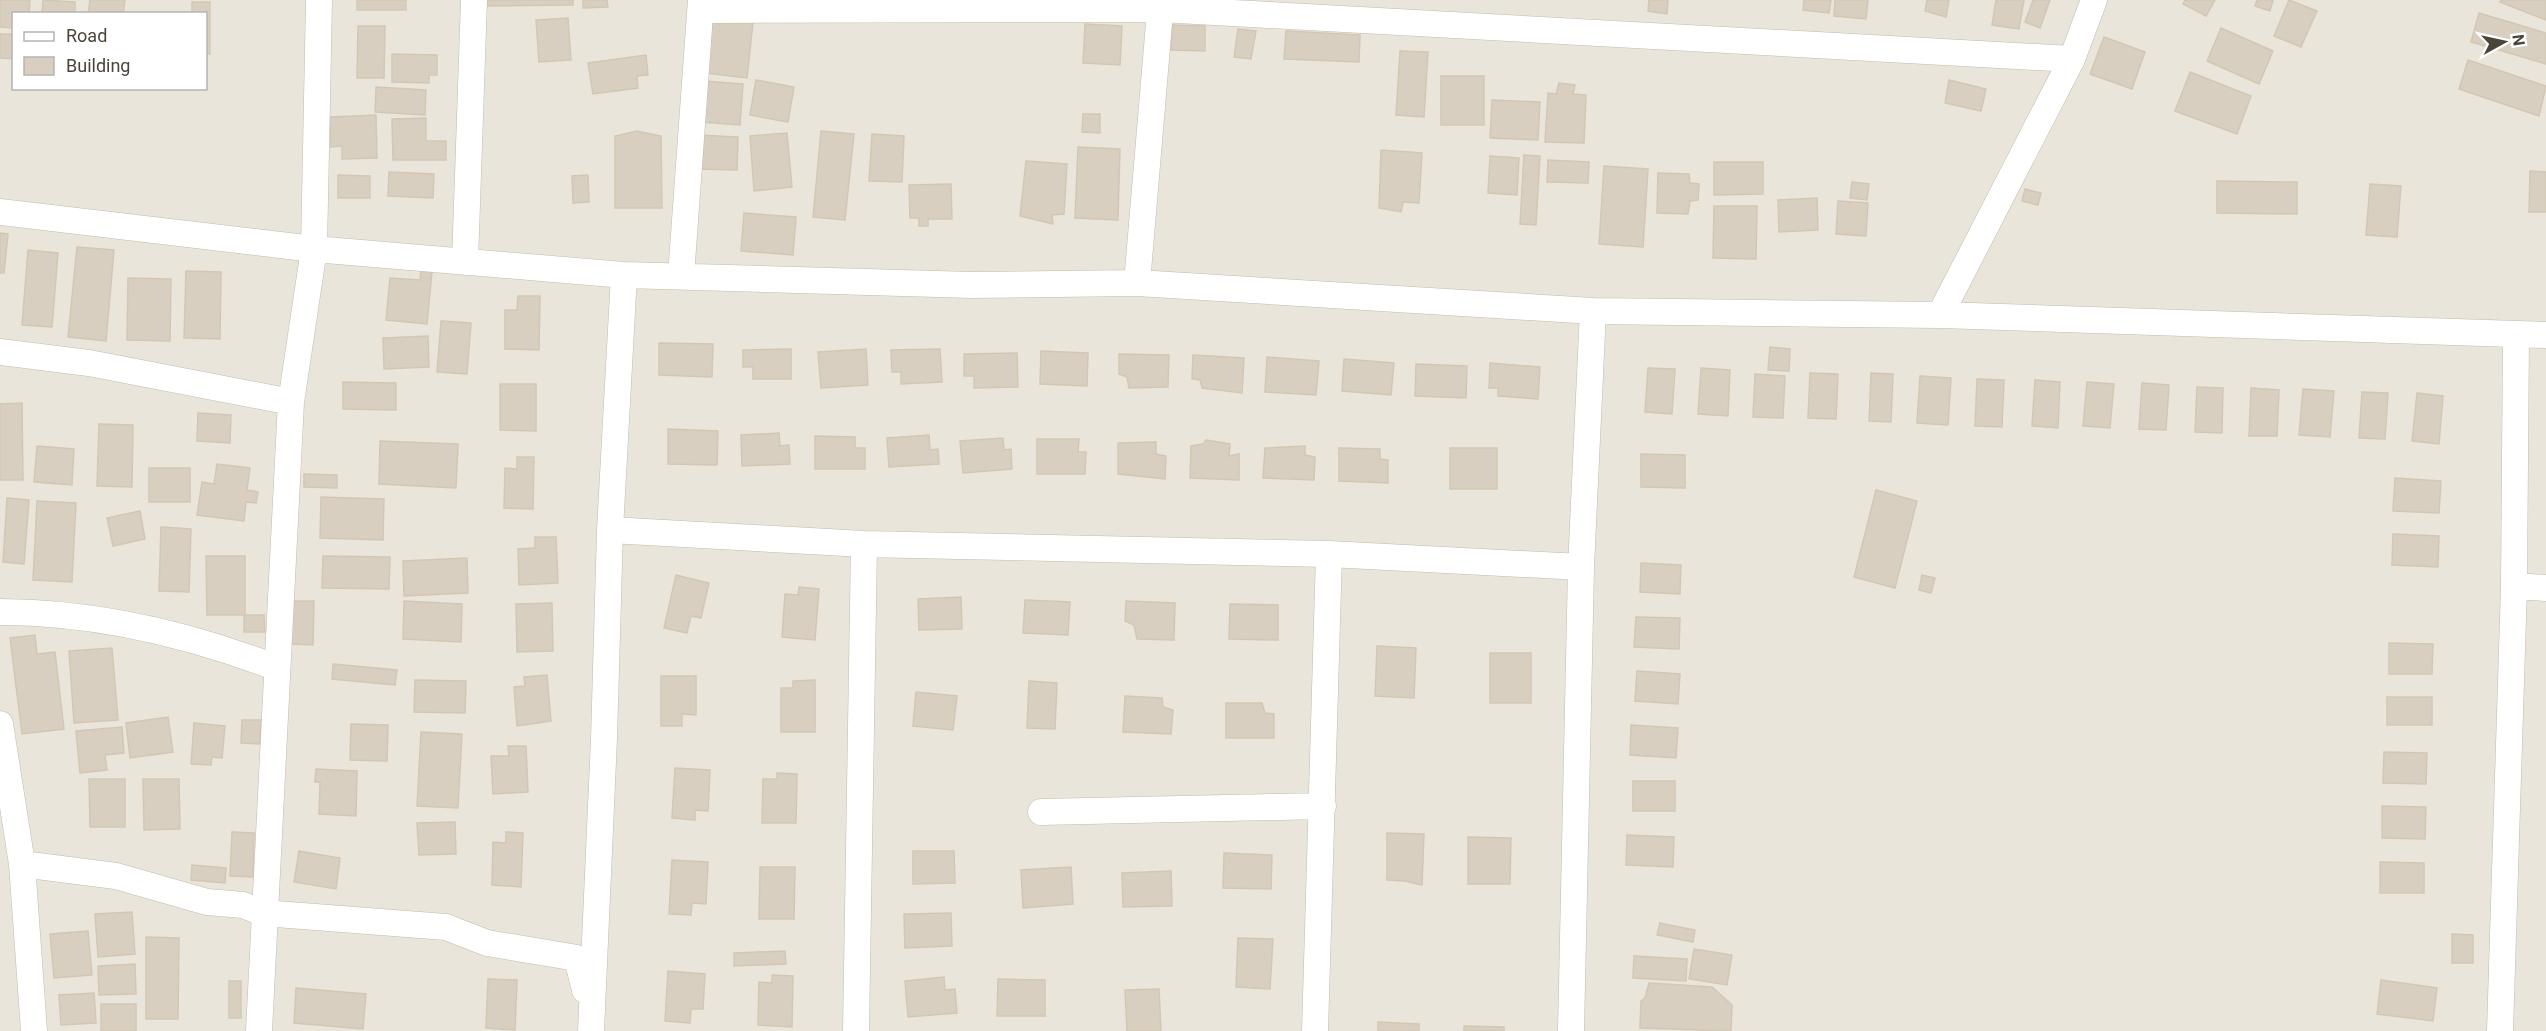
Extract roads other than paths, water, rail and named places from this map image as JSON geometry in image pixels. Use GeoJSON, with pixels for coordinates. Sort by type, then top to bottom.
{"type":"FeatureCollection","features":[{"type":"Feature","properties":{"kind":"street"},"geometry":{"type":"LineString","coordinates":[[259,1031],[263,913],[291,402],[314,249],[319,0]]}},
{"type":"Feature","properties":{"kind":"street"},"geometry":{"type":"LineString","coordinates":[[465,262],[474,0]]}},
{"type":"Feature","properties":{"kind":"street"},"geometry":{"type":"LineString","coordinates":[[1940,315],[2072,59],[2094,0]]}},
{"type":"Feature","properties":{"kind":"street"},"geometry":{"type":"LineString","coordinates":[[681,276],[701,5],[1161,4],[2072,59]]}},
{"type":"Feature","properties":{"kind":"street"},"geometry":{"type":"LineString","coordinates":[[1137,283],[1161,4]]}},
{"type":"Feature","properties":{"kind":"street"},"geometry":{"type":"LineString","coordinates":[[0,212],[314,249],[624,275],[972,285],[1137,283],[1593,311],[1940,315],[2546,335]]}},
{"type":"Feature","properties":{"kind":"street"},"geometry":{"type":"LineString","coordinates":[[591,1022],[605,717],[610,530],[624,275]]}},
{"type":"Feature","properties":{"kind":"street"},"geometry":{"type":"LineString","coordinates":[[1571,1031],[1581,567],[1593,311]]}},
{"type":"Feature","properties":{"kind":"street"},"geometry":{"type":"LineString","coordinates":[[2500,1031],[2514,586],[2516,335]]}},
{"type":"Feature","properties":{"kind":"street"},"geometry":{"type":"LineString","coordinates":[[0,352],[89,363],[291,402]]}},
{"type":"Feature","properties":{"kind":"street"},"geometry":{"type":"LineString","coordinates":[[610,530],[864,544],[1329,554],[1581,567]]}},
{"type":"Feature","properties":{"kind":"street"},"geometry":{"type":"LineString","coordinates":[[856,1031],[864,544]]}},
{"type":"Feature","properties":{"kind":"street"},"geometry":{"type":"LineString","coordinates":[[1315,1031],[1329,554]]}},
{"type":"Feature","properties":{"kind":"street"},"geometry":{"type":"LineString","coordinates":[[2514,586],[2546,588]]}},
{"type":"Feature","properties":{"kind":"street"},"geometry":{"type":"LineString","coordinates":[[0,612],[44,612],[124,622],[231,650],[277,668]]}},
{"type":"Feature","properties":{"kind":"street"},"geometry":{"type":"LineString","coordinates":[[0,724],[22,864],[34,1031]]}},
{"type":"Feature","properties":{"kind":"street"},"geometry":{"type":"LineString","coordinates":[[1041,812],[1323,806]]}},
{"type":"Feature","properties":{"kind":"street"},"geometry":{"type":"LineString","coordinates":[[22,864],[117,876],[207,902],[243,905],[263,913],[446,927],[487,943],[576,958],[591,1022]]}}]}
